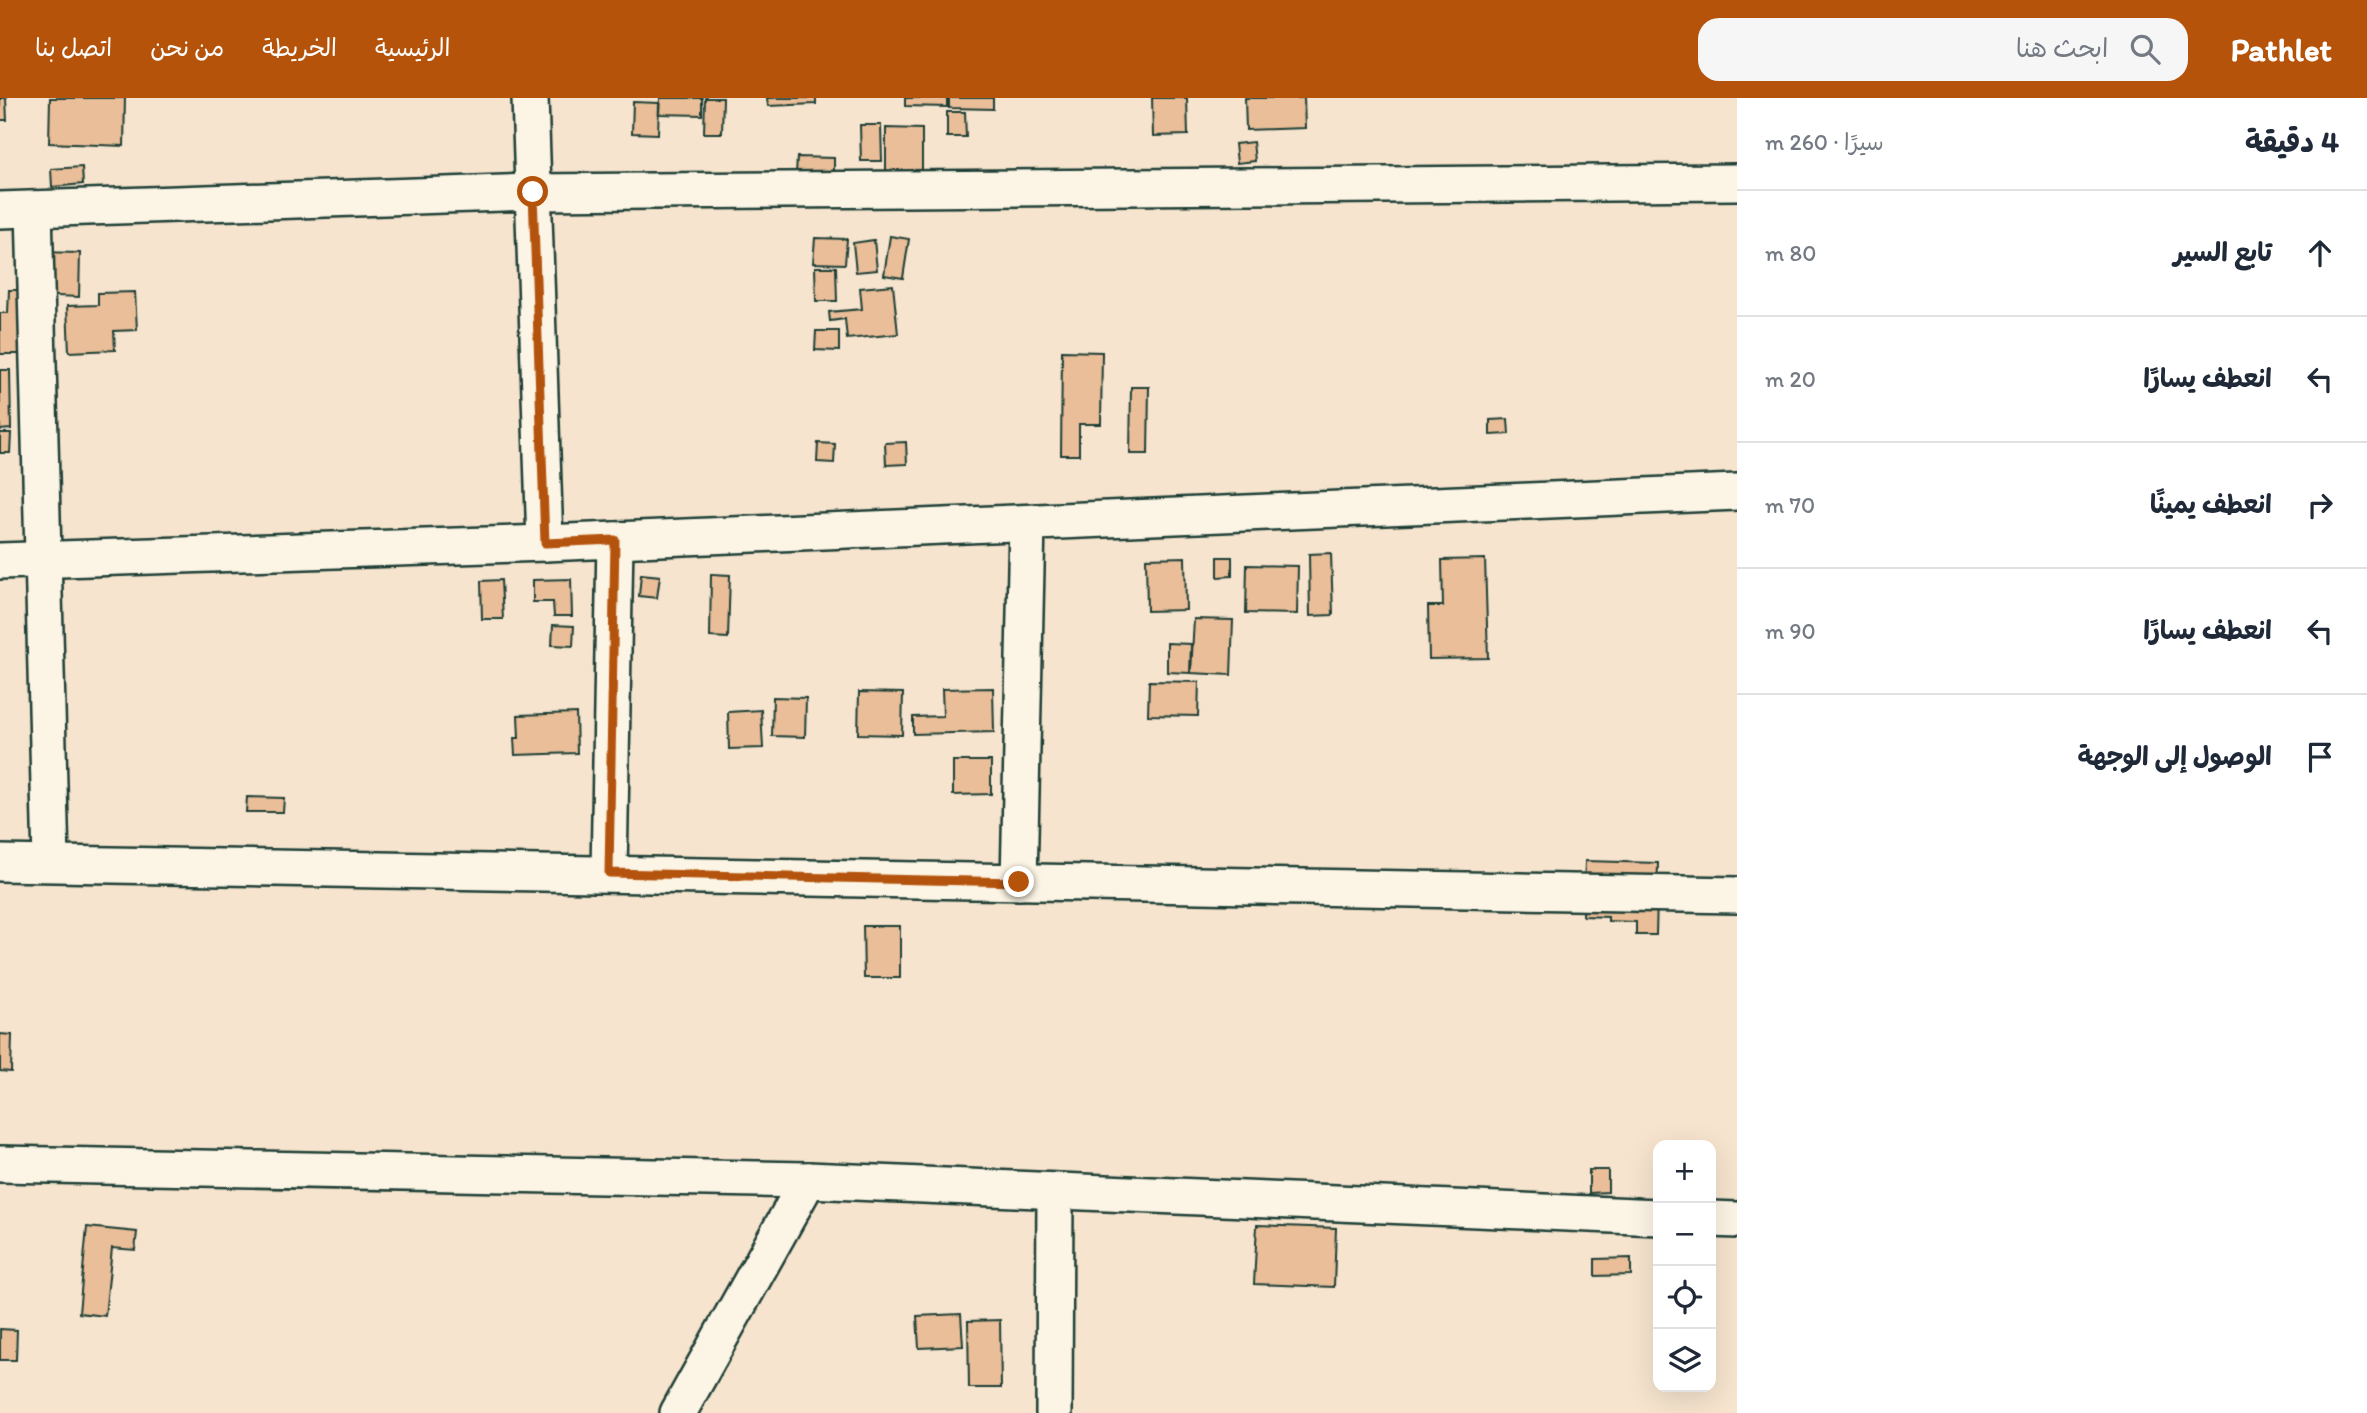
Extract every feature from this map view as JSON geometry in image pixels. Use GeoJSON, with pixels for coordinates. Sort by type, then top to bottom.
{"type":"FeatureCollection","features":[{"type":"Feature","properties":{"kind":"street"},"geometry":{"type":"LineString","coordinates":[[530,98],[545,543]]}},
{"type":"Feature","properties":{"kind":"street"},"geometry":{"type":"LineString","coordinates":[[0,210],[533,192],[1737,182]]}},
{"type":"Feature","properties":{"kind":"street"},"geometry":{"type":"LineString","coordinates":[[34,209],[51,862]]}},
{"type":"Feature","properties":{"kind":"street"},"geometry":{"type":"LineString","coordinates":[[0,561],[545,543],[1737,492]]}},
{"type":"Feature","properties":{"kind":"street"},"geometry":{"type":"LineString","coordinates":[[1019,882],[1027,523]]}},
{"type":"Feature","properties":{"kind":"street"},"geometry":{"type":"LineString","coordinates":[[609,873],[615,540]]}},
{"type":"Feature","properties":{"kind":"street"},"geometry":{"type":"LineString","coordinates":[[0,863],[1737,895]]}},
{"type":"Feature","properties":{"kind":"street"},"geometry":{"type":"LineString","coordinates":[[0,1164],[808,1180],[1653,1217]]}},
{"type":"Feature","properties":{"kind":"street"},"geometry":{"type":"LineString","coordinates":[[678,1413],[808,1180]]}},
{"type":"Feature","properties":{"kind":"street"},"geometry":{"type":"LineString","coordinates":[[1054,1413],[1055,1191]]}},
{"type":"Feature","properties":{"kind":"street"},"geometry":{"type":"LineString","coordinates":[[1716,1219],[1737,1220]]}},
{"type":"Feature","properties":{"kind":"building"},"geometry":{"type":"Polygon","coordinates":[[[0,98],[6,98],[7,120],[0,120],[0,98]]]}},
{"type":"Feature","properties":{"kind":"building"},"geometry":{"type":"Polygon","coordinates":[[[50,98],[125,98],[124,146],[49,143],[50,98]]]}},
{"type":"Feature","properties":{"kind":"building"},"geometry":{"type":"Polygon","coordinates":[[[660,98],[702,98],[702,115],[659,114],[660,98]]]}},
{"type":"Feature","properties":{"kind":"building"},"geometry":{"type":"Polygon","coordinates":[[[705,98],[723,98],[722,133],[704,133],[705,98]]]}},
{"type":"Feature","properties":{"kind":"building"},"geometry":{"type":"Polygon","coordinates":[[[767,98],[816,98],[816,104],[768,106],[767,98]]]}},
{"type":"Feature","properties":{"kind":"building"},"geometry":{"type":"Polygon","coordinates":[[[905,98],[947,98],[947,107],[905,106],[905,98]]]}},
{"type":"Feature","properties":{"kind":"building"},"geometry":{"type":"Polygon","coordinates":[[[949,98],[993,98],[993,109],[949,108],[949,98]]]}},
{"type":"Feature","properties":{"kind":"building"},"geometry":{"type":"Polygon","coordinates":[[[1152,98],[1187,98],[1188,135],[1153,136],[1152,98]]]}},
{"type":"Feature","properties":{"kind":"building"},"geometry":{"type":"Polygon","coordinates":[[[1245,98],[1304,98],[1305,128],[1246,130],[1245,98]]]}},
{"type":"Feature","properties":{"kind":"building"},"geometry":{"type":"Polygon","coordinates":[[[633,102],[659,103],[658,134],[632,133],[633,102]]]}},
{"type":"Feature","properties":{"kind":"building"},"geometry":{"type":"Polygon","coordinates":[[[947,112],[965,112],[966,137],[947,137],[947,112]]]}},
{"type":"Feature","properties":{"kind":"building"},"geometry":{"type":"Polygon","coordinates":[[[860,125],[881,125],[882,161],[861,161],[860,125]]]}},
{"type":"Feature","properties":{"kind":"building"},"geometry":{"type":"Polygon","coordinates":[[[886,128],[922,129],[922,174],[886,174],[886,128]]]}},
{"type":"Feature","properties":{"kind":"building"},"geometry":{"type":"Polygon","coordinates":[[[1253,142],[1255,161],[1237,163],[1235,144],[1253,142]]]}},
{"type":"Feature","properties":{"kind":"building"},"geometry":{"type":"Polygon","coordinates":[[[797,157],[834,158],[834,175],[796,174],[797,157]]]}},
{"type":"Feature","properties":{"kind":"building"},"geometry":{"type":"Polygon","coordinates":[[[82,167],[83,184],[52,187],[51,169],[82,167]]]}},
{"type":"Feature","properties":{"kind":"building"},"geometry":{"type":"Polygon","coordinates":[[[890,236],[909,239],[903,278],[884,275],[890,236]]]}},
{"type":"Feature","properties":{"kind":"building"},"geometry":{"type":"Polygon","coordinates":[[[815,238],[847,239],[845,264],[813,263],[815,238]]]}},
{"type":"Feature","properties":{"kind":"building"},"geometry":{"type":"Polygon","coordinates":[[[874,240],[877,270],[856,272],[853,243],[874,240]]]}},
{"type":"Feature","properties":{"kind":"building"},"geometry":{"type":"Polygon","coordinates":[[[36,252],[80,253],[79,297],[35,295],[36,252]]]}},
{"type":"Feature","properties":{"kind":"building"},"geometry":{"type":"Polygon","coordinates":[[[815,267],[836,267],[837,301],[816,301],[815,267]]]}},
{"type":"Feature","properties":{"kind":"building"},"geometry":{"type":"Polygon","coordinates":[[[893,285],[898,334],[847,339],[845,319],[830,321],[829,312],[862,309],[860,288],[893,285]]]}},
{"type":"Feature","properties":{"kind":"building"},"geometry":{"type":"Polygon","coordinates":[[[9,290],[31,290],[30,354],[0,354],[0,313],[8,313],[9,290]]]}},
{"type":"Feature","properties":{"kind":"building"},"geometry":{"type":"Polygon","coordinates":[[[135,292],[137,330],[114,331],[115,350],[69,352],[67,306],[98,305],[98,293],[135,292]]]}},
{"type":"Feature","properties":{"kind":"building"},"geometry":{"type":"Polygon","coordinates":[[[816,331],[839,331],[839,351],[815,350],[816,331]]]}},
{"type":"Feature","properties":{"kind":"building"},"geometry":{"type":"Polygon","coordinates":[[[1062,351],[1102,352],[1101,424],[1079,424],[1079,455],[1061,455],[1062,351]]]}},
{"type":"Feature","properties":{"kind":"building"},"geometry":{"type":"Polygon","coordinates":[[[0,370],[10,370],[11,429],[0,430],[0,370]]]}},
{"type":"Feature","properties":{"kind":"building"},"geometry":{"type":"Polygon","coordinates":[[[1131,387],[1149,387],[1148,454],[1130,454],[1131,387]]]}},
{"type":"Feature","properties":{"kind":"building"},"geometry":{"type":"Polygon","coordinates":[[[1508,419],[1509,434],[1490,435],[1490,420],[1508,419]]]}},
{"type":"Feature","properties":{"kind":"building"},"geometry":{"type":"Polygon","coordinates":[[[0,433],[11,433],[10,453],[0,453],[0,433]]]}},
{"type":"Feature","properties":{"kind":"building"},"geometry":{"type":"Polygon","coordinates":[[[906,442],[907,464],[886,465],[885,443],[906,442]]]}},
{"type":"Feature","properties":{"kind":"building"},"geometry":{"type":"Polygon","coordinates":[[[818,443],[835,444],[834,463],[817,462],[818,443]]]}},
{"type":"Feature","properties":{"kind":"building"},"geometry":{"type":"Polygon","coordinates":[[[1331,553],[1333,615],[1310,616],[1309,554],[1331,553]]]}},
{"type":"Feature","properties":{"kind":"building"},"geometry":{"type":"Polygon","coordinates":[[[1185,557],[1186,610],[1147,611],[1146,558],[1185,557]]]}},
{"type":"Feature","properties":{"kind":"building"},"geometry":{"type":"Polygon","coordinates":[[[1218,557],[1232,557],[1232,576],[1218,577],[1218,557]]]}},
{"type":"Feature","properties":{"kind":"building"},"geometry":{"type":"Polygon","coordinates":[[[1485,559],[1488,658],[1429,659],[1428,606],[1443,606],[1442,560],[1485,559]]]}},
{"type":"Feature","properties":{"kind":"building"},"geometry":{"type":"Polygon","coordinates":[[[1247,565],[1298,566],[1297,614],[1246,613],[1247,565]]]}},
{"type":"Feature","properties":{"kind":"building"},"geometry":{"type":"Polygon","coordinates":[[[641,574],[660,576],[657,598],[639,596],[641,574]]]}},
{"type":"Feature","properties":{"kind":"building"},"geometry":{"type":"Polygon","coordinates":[[[711,574],[730,575],[728,638],[710,637],[711,574]]]}},
{"type":"Feature","properties":{"kind":"building"},"geometry":{"type":"Polygon","coordinates":[[[571,579],[572,616],[554,616],[553,602],[533,602],[533,580],[571,579]]]}},
{"type":"Feature","properties":{"kind":"building"},"geometry":{"type":"Polygon","coordinates":[[[501,580],[503,619],[482,619],[481,581],[501,580]]]}},
{"type":"Feature","properties":{"kind":"building"},"geometry":{"type":"Polygon","coordinates":[[[1194,619],[1233,620],[1231,675],[1191,673],[1194,619]]]}},
{"type":"Feature","properties":{"kind":"building"},"geometry":{"type":"Polygon","coordinates":[[[553,625],[574,626],[573,646],[552,645],[553,625]]]}},
{"type":"Feature","properties":{"kind":"building"},"geometry":{"type":"Polygon","coordinates":[[[1167,643],[1191,644],[1190,673],[1167,672],[1167,643]]]}},
{"type":"Feature","properties":{"kind":"building"},"geometry":{"type":"Polygon","coordinates":[[[1149,681],[1199,682],[1198,716],[1148,715],[1149,681]]]}},
{"type":"Feature","properties":{"kind":"building"},"geometry":{"type":"Polygon","coordinates":[[[993,688],[994,732],[913,734],[913,717],[943,716],[942,689],[993,688]]]}},
{"type":"Feature","properties":{"kind":"building"},"geometry":{"type":"Polygon","coordinates":[[[859,692],[903,693],[902,735],[858,734],[859,692]]]}},
{"type":"Feature","properties":{"kind":"building"},"geometry":{"type":"Polygon","coordinates":[[[773,697],[806,698],[805,737],[772,736],[773,697]]]}},
{"type":"Feature","properties":{"kind":"building"},"geometry":{"type":"Polygon","coordinates":[[[761,710],[763,748],[729,749],[728,712],[761,710]]]}},
{"type":"Feature","properties":{"kind":"building"},"geometry":{"type":"Polygon","coordinates":[[[576,713],[577,753],[515,755],[514,738],[519,738],[518,715],[576,713]]]}},
{"type":"Feature","properties":{"kind":"building"},"geometry":{"type":"Polygon","coordinates":[[[953,761],[991,761],[991,794],[953,795],[953,761]]]}},
{"type":"Feature","properties":{"kind":"building"},"geometry":{"type":"Polygon","coordinates":[[[247,797],[284,798],[283,812],[246,812],[247,797]]]}},
{"type":"Feature","properties":{"kind":"building"},"geometry":{"type":"Polygon","coordinates":[[[1585,861],[1658,863],[1656,935],[1636,935],[1636,922],[1608,921],[1608,917],[1583,916],[1585,861]]]}},
{"type":"Feature","properties":{"kind":"building"},"geometry":{"type":"Polygon","coordinates":[[[863,926],[900,926],[900,978],[864,978],[863,926]]]}},
{"type":"Feature","properties":{"kind":"building"},"geometry":{"type":"Polygon","coordinates":[[[0,1034],[12,1035],[11,1072],[0,1071],[0,1034]]]}},
{"type":"Feature","properties":{"kind":"building"},"geometry":{"type":"Polygon","coordinates":[[[1589,1170],[1608,1170],[1608,1192],[1589,1193],[1589,1170]]]}},
{"type":"Feature","properties":{"kind":"building"},"geometry":{"type":"Polygon","coordinates":[[[1257,1225],[1336,1228],[1334,1287],[1254,1284],[1257,1225]]]}},
{"type":"Feature","properties":{"kind":"building"},"geometry":{"type":"Polygon","coordinates":[[[87,1227],[137,1232],[135,1250],[112,1248],[105,1316],[79,1313],[87,1227]]]}},
{"type":"Feature","properties":{"kind":"building"},"geometry":{"type":"Polygon","coordinates":[[[1631,1258],[1631,1275],[1595,1276],[1595,1259],[1631,1258]]]}},
{"type":"Feature","properties":{"kind":"building"},"geometry":{"type":"Polygon","coordinates":[[[961,1314],[963,1346],[919,1348],[917,1316],[961,1314]]]}},
{"type":"Feature","properties":{"kind":"building"},"geometry":{"type":"Polygon","coordinates":[[[1000,1320],[1001,1388],[969,1388],[968,1321],[1000,1320]]]}},
{"type":"Feature","properties":{"kind":"building"},"geometry":{"type":"Polygon","coordinates":[[[0,1329],[17,1330],[16,1360],[0,1360],[0,1329]]]}},
{"type":"Feature","properties":{"kind":"route"},"geometry":{"type":"LineString","coordinates":[[533,192],[545,543],[615,540],[609,873],[1019,882]]}}]}
